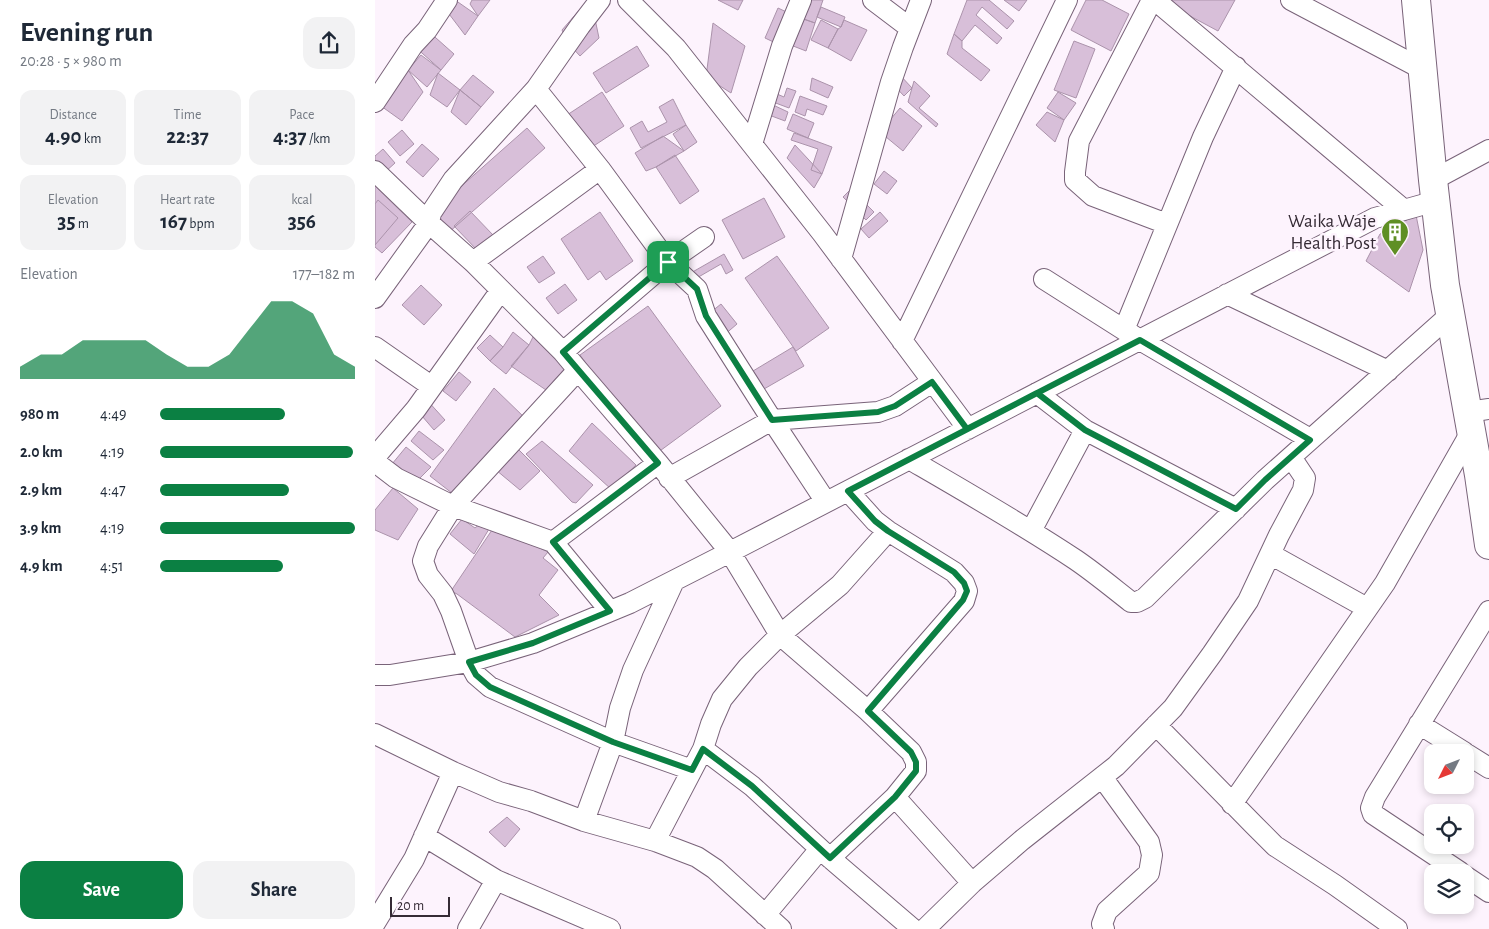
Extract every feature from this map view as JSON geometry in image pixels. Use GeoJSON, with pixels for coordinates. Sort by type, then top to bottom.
{"type":"FeatureCollection","features":[{"type":"Feature","properties":{"kind":"street"},"geometry":{"type":"LineString","coordinates":[[375,102],[413,45],[427,30],[447,0]]}},
{"type":"Feature","properties":{"kind":"street"},"geometry":{"type":"LineString","coordinates":[[379,284],[429,223],[431,213],[453,180],[536,90],[600,0]]}},
{"type":"Feature","properties":{"kind":"street"},"geometry":{"type":"LineString","coordinates":[[628,0],[676,48],[752,144],[841,259],[967,429]]}},
{"type":"Feature","properties":{"kind":"street"},"geometry":{"type":"LineString","coordinates":[[752,144],[782,46],[801,0]]}},
{"type":"Feature","properties":{"kind":"street"},"geometry":{"type":"LineString","coordinates":[[873,0],[910,28]]}},
{"type":"Feature","properties":{"kind":"street"},"geometry":{"type":"LineString","coordinates":[[841,259],[891,82],[921,0]]}},
{"type":"Feature","properties":{"kind":"street"},"geometry":{"type":"LineString","coordinates":[[902,341],[1067,0]]}},
{"type":"Feature","properties":{"kind":"street"},"geometry":{"type":"LineString","coordinates":[[1167,224],[1093,196],[1075,180],[1079,141],[1154,0],[1404,210]]}},
{"type":"Feature","properties":{"kind":"street"},"geometry":{"type":"LineString","coordinates":[[1291,0],[1422,69]]}},
{"type":"Feature","properties":{"kind":"street"},"geometry":{"type":"LineString","coordinates":[[1418,1],[1422,69],[1450,315],[1476,418],[1479,475],[1489,546]]}},
{"type":"Feature","properties":{"kind":"street"},"geometry":{"type":"LineString","coordinates":[[1132,335],[1167,224],[1203,137],[1236,67]]}},
{"type":"Feature","properties":{"kind":"street"},"geometry":{"type":"LineString","coordinates":[[536,90],[600,169],[668,262],[697,289],[706,316],[826,502]]}},
{"type":"Feature","properties":{"kind":"street"},"geometry":{"type":"LineString","coordinates":[[375,675],[390,675],[469,662],[533,643],[675,581],[1037,393],[1132,335],[1227,294],[1375,218],[1404,210],[1435,191],[1489,150]]}},
{"type":"Feature","properties":{"kind":"street"},"geometry":{"type":"LineString","coordinates":[[473,262],[600,169]]}},
{"type":"Feature","properties":{"kind":"street"},"geometry":{"type":"LineString","coordinates":[[375,171],[473,262],[563,352],[664,470],[730,552],[780,634],[868,711],[911,752],[916,762],[916,771],[895,797],[825,853],[765,915]]}},
{"type":"Feature","properties":{"kind":"street"},"geometry":{"type":"LineString","coordinates":[[563,352],[668,262],[704,237]]}},
{"type":"Feature","properties":{"kind":"street"},"geometry":{"type":"LineString","coordinates":[[1044,279],[1132,335],[1310,440]]}},
{"type":"Feature","properties":{"kind":"street"},"geometry":{"type":"LineString","coordinates":[[375,457],[415,409],[501,290]]}},
{"type":"Feature","properties":{"kind":"street"},"geometry":{"type":"LineString","coordinates":[[1227,294],[1388,371]]}},
{"type":"Feature","properties":{"kind":"street"},"geometry":{"type":"LineString","coordinates":[[909,459],[1031,531],[1078,561],[1131,602],[1137,602],[1145,598],[1265,480],[1450,315]]}},
{"type":"Feature","properties":{"kind":"street"},"geometry":{"type":"LineString","coordinates":[[375,347],[431,386]]}},
{"type":"Feature","properties":{"kind":"street"},"geometry":{"type":"LineString","coordinates":[[578,370],[453,506],[428,546],[423,560],[428,575],[443,594],[469,662],[476,675],[490,687],[613,742],[692,770]]}},
{"type":"Feature","properties":{"kind":"street"},"geometry":{"type":"LineString","coordinates":[[553,542],[664,470],[772,420],[878,412],[895,406],[932,382]]}},
{"type":"Feature","properties":{"kind":"street"},"geometry":{"type":"LineString","coordinates":[[1037,393],[1085,430],[1236,509]]}},
{"type":"Feature","properties":{"kind":"street"},"geometry":{"type":"LineString","coordinates":[[1232,804],[1385,583],[1476,418]]}},
{"type":"Feature","properties":{"kind":"street"},"geometry":{"type":"LineString","coordinates":[[1031,531],[1085,430]]}},
{"type":"Feature","properties":{"kind":"street"},"geometry":{"type":"LineString","coordinates":[[703,749],[752,786],[825,853],[922,929],[1023,840],[1116,766],[1173,708],[1248,601],[1303,490],[1305,478],[1291,457]]}},
{"type":"Feature","properties":{"kind":"street"},"geometry":{"type":"LineString","coordinates":[[375,462],[396,478],[453,506],[553,542],[610,611]]}},
{"type":"Feature","properties":{"kind":"street"},"geometry":{"type":"LineString","coordinates":[[848,491],[875,521],[888,531],[954,572],[964,583],[967,591],[963,600],[868,711]]}},
{"type":"Feature","properties":{"kind":"street"},"geometry":{"type":"LineString","coordinates":[[655,841],[703,749],[722,699],[748,667],[780,634],[840,585],[888,531]]}},
{"type":"Feature","properties":{"kind":"street"},"geometry":{"type":"LineString","coordinates":[[1270,554],[1367,608]]}},
{"type":"Feature","properties":{"kind":"street"},"geometry":{"type":"LineString","coordinates":[[584,821],[613,742],[620,708],[633,670],[675,581]]}},
{"type":"Feature","properties":{"kind":"street"},"geometry":{"type":"LineString","coordinates":[[1448,864],[1373,814],[1371,808],[1375,796],[1489,611]]}},
{"type":"Feature","properties":{"kind":"street"},"geometry":{"type":"LineString","coordinates":[[1419,724],[1451,744]]}},
{"type":"Feature","properties":{"kind":"street"},"geometry":{"type":"LineString","coordinates":[[1156,725],[1275,846],[1335,885],[1397,929]]}},
{"type":"Feature","properties":{"kind":"street"},"geometry":{"type":"LineString","coordinates":[[375,734],[499,792],[531,801],[584,821],[655,841],[697,857],[730,882],[781,929]]}},
{"type":"Feature","properties":{"kind":"street"},"geometry":{"type":"LineString","coordinates":[[1474,759],[1489,768]]}},
{"type":"Feature","properties":{"kind":"street"},"geometry":{"type":"LineString","coordinates":[[375,923],[414,858],[453,772]]}},
{"type":"Feature","properties":{"kind":"street"},"geometry":{"type":"LineString","coordinates":[[1102,777],[1149,842],[1151,855],[1149,873],[1107,911],[1102,924],[1105,929]]}},
{"type":"Feature","properties":{"kind":"street"},"geometry":{"type":"LineString","coordinates":[[895,797],[972,883]]}},
{"type":"Feature","properties":{"kind":"street"},"geometry":{"type":"LineString","coordinates":[[424,836],[495,880],[568,921],[610,929]]}},
{"type":"Feature","properties":{"kind":"street"},"geometry":{"type":"LineString","coordinates":[[468,929],[495,880]]}},
{"type":"Feature","properties":{"kind":"street"},"geometry":{"type":"LineString","coordinates":[[1474,882],[1489,892]]}},
{"type":"Feature","properties":{"kind":"building"},"geometry":{"type":"Polygon","coordinates":[[[455,0],[478,16],[465,35],[443,6],[455,0]]]}},
{"type":"Feature","properties":{"kind":"building"},"geometry":{"type":"Polygon","coordinates":[[[472,0],[490,0],[478,16],[470,4],[472,0]]]}},
{"type":"Feature","properties":{"kind":"building"},"geometry":{"type":"Polygon","coordinates":[[[588,0],[591,0],[599,38],[580,56],[568,43],[562,30],[588,0]]]}},
{"type":"Feature","properties":{"kind":"building"},"geometry":{"type":"Polygon","coordinates":[[[718,0],[743,0],[738,10],[718,0]]]}},
{"type":"Feature","properties":{"kind":"building"},"geometry":{"type":"Polygon","coordinates":[[[801,0],[823,0],[815,23],[795,16],[801,0]]]}},
{"type":"Feature","properties":{"kind":"building"},"geometry":{"type":"Polygon","coordinates":[[[967,0],[989,0],[1014,21],[1007,29],[982,7],[976,15],[1002,38],[997,44],[975,25],[962,41],[954,34],[967,0]]]}},
{"type":"Feature","properties":{"kind":"building"},"geometry":{"type":"Polygon","coordinates":[[[1004,0],[1027,0],[1019,11],[1004,0]]]}},
{"type":"Feature","properties":{"kind":"building"},"geometry":{"type":"Polygon","coordinates":[[[1086,0],[1102,0],[1129,14],[1111,51],[1071,30],[1086,0]]]}},
{"type":"Feature","properties":{"kind":"building"},"geometry":{"type":"Polygon","coordinates":[[[1164,0],[1235,0],[1218,31],[1164,2],[1164,0]]]}},
{"type":"Feature","properties":{"kind":"building"},"geometry":{"type":"Polygon","coordinates":[[[821,7],[845,17],[841,27],[817,17],[821,7]]]}},
{"type":"Feature","properties":{"kind":"building"},"geometry":{"type":"Polygon","coordinates":[[[778,8],[795,16],[782,46],[765,38],[778,8]]]}},
{"type":"Feature","properties":{"kind":"building"},"geometry":{"type":"Polygon","coordinates":[[[795,16],[815,23],[806,51],[783,42],[795,16]]]}},
{"type":"Feature","properties":{"kind":"building"},"geometry":{"type":"Polygon","coordinates":[[[821,20],[838,29],[828,48],[811,40],[821,20]]]}},
{"type":"Feature","properties":{"kind":"building"},"geometry":{"type":"Polygon","coordinates":[[[844,20],[867,30],[851,61],[828,48],[844,20]]]}},
{"type":"Feature","properties":{"kind":"building"},"geometry":{"type":"Polygon","coordinates":[[[713,23],[745,46],[731,93],[706,77],[713,23]]]}},
{"type":"Feature","properties":{"kind":"building"},"geometry":{"type":"Polygon","coordinates":[[[427,30],[454,54],[441,70],[413,45],[427,30]]]}},
{"type":"Feature","properties":{"kind":"building"},"geometry":{"type":"Polygon","coordinates":[[[954,34],[962,41],[962,48],[990,70],[981,81],[947,54],[954,34]]]}},
{"type":"Feature","properties":{"kind":"building"},"geometry":{"type":"Polygon","coordinates":[[[1074,41],[1095,49],[1076,98],[1054,90],[1074,41]]]}},
{"type":"Feature","properties":{"kind":"building"},"geometry":{"type":"Polygon","coordinates":[[[637,46],[649,66],[606,93],[593,73],[637,46]]]}},
{"type":"Feature","properties":{"kind":"building"},"geometry":{"type":"Polygon","coordinates":[[[421,55],[441,70],[427,87],[408,70],[421,55]]]}},
{"type":"Feature","properties":{"kind":"building"},"geometry":{"type":"Polygon","coordinates":[[[408,70],[423,92],[402,121],[381,106],[408,70]]]}},
{"type":"Feature","properties":{"kind":"building"},"geometry":{"type":"Polygon","coordinates":[[[438,73],[460,90],[447,107],[430,95],[438,73]]]}},
{"type":"Feature","properties":{"kind":"building"},"geometry":{"type":"Polygon","coordinates":[[[899,74],[912,88],[904,96],[891,82],[899,74]]]}},
{"type":"Feature","properties":{"kind":"building"},"geometry":{"type":"Polygon","coordinates":[[[473,75],[494,92],[481,107],[460,90],[473,75]]]}},
{"type":"Feature","properties":{"kind":"building"},"geometry":{"type":"Polygon","coordinates":[[[812,78],[833,87],[828,98],[810,90],[812,78]]]}},
{"type":"Feature","properties":{"kind":"building"},"geometry":{"type":"Polygon","coordinates":[[[914,81],[930,96],[919,108],[938,124],[936,127],[908,102],[914,81]]]}},
{"type":"Feature","properties":{"kind":"building"},"geometry":{"type":"Polygon","coordinates":[[[787,88],[796,91],[789,108],[773,102],[777,94],[784,97],[787,88]]]}},
{"type":"Feature","properties":{"kind":"building"},"geometry":{"type":"Polygon","coordinates":[[[460,90],[481,107],[466,125],[451,112],[460,90]]]}},
{"type":"Feature","properties":{"kind":"building"},"geometry":{"type":"Polygon","coordinates":[[[602,92],[624,126],[589,149],[567,115],[602,92]]]}},
{"type":"Feature","properties":{"kind":"building"},"geometry":{"type":"Polygon","coordinates":[[[1058,92],[1076,103],[1064,120],[1047,108],[1058,92]]]}},
{"type":"Feature","properties":{"kind":"building"},"geometry":{"type":"Polygon","coordinates":[[[800,96],[827,106],[823,115],[807,109],[805,116],[795,112],[800,96]]]}},
{"type":"Feature","properties":{"kind":"building"},"geometry":{"type":"Polygon","coordinates":[[[673,99],[686,125],[641,148],[630,128],[642,121],[648,132],[667,122],[659,107],[673,99]]]}},
{"type":"Feature","properties":{"kind":"building"},"geometry":{"type":"Polygon","coordinates":[[[771,104],[788,112],[785,121],[769,115],[771,104]]]}},
{"type":"Feature","properties":{"kind":"building"},"geometry":{"type":"Polygon","coordinates":[[[900,108],[922,126],[903,151],[880,132],[900,108]]]}},
{"type":"Feature","properties":{"kind":"building"},"geometry":{"type":"Polygon","coordinates":[[[1047,112],[1064,120],[1055,142],[1036,125],[1047,112]]]}},
{"type":"Feature","properties":{"kind":"building"},"geometry":{"type":"Polygon","coordinates":[[[793,114],[814,123],[808,138],[787,129],[793,114]]]}},
{"type":"Feature","properties":{"kind":"building"},"geometry":{"type":"Polygon","coordinates":[[[686,125],[697,142],[684,151],[673,134],[686,125]]]}},
{"type":"Feature","properties":{"kind":"building"},"geometry":{"type":"Polygon","coordinates":[[[527,128],[545,148],[448,233],[431,213],[527,128]]]}},
{"type":"Feature","properties":{"kind":"building"},"geometry":{"type":"Polygon","coordinates":[[[402,130],[414,144],[400,156],[388,142],[402,130]]]}},
{"type":"Feature","properties":{"kind":"building"},"geometry":{"type":"Polygon","coordinates":[[[794,133],[832,147],[822,174],[811,170],[818,149],[791,140],[794,133]]]}},
{"type":"Feature","properties":{"kind":"building"},"geometry":{"type":"Polygon","coordinates":[[[663,136],[684,151],[646,171],[635,153],[663,136]]]}},
{"type":"Feature","properties":{"kind":"building"},"geometry":{"type":"Polygon","coordinates":[[[422,144],[439,159],[423,177],[406,162],[422,144]]]}},
{"type":"Feature","properties":{"kind":"building"},"geometry":{"type":"Polygon","coordinates":[[[795,145],[822,174],[814,188],[787,158],[795,145]]]}},
{"type":"Feature","properties":{"kind":"building"},"geometry":{"type":"Polygon","coordinates":[[[383,149],[395,163],[385,172],[375,161],[375,156],[383,149]]]}},
{"type":"Feature","properties":{"kind":"building"},"geometry":{"type":"Polygon","coordinates":[[[675,155],[699,191],[680,204],[656,167],[675,155]]]}},
{"type":"Feature","properties":{"kind":"building"},"geometry":{"type":"Polygon","coordinates":[[[884,171],[897,181],[887,194],[874,184],[884,171]]]}},
{"type":"Feature","properties":{"kind":"building"},"geometry":{"type":"Polygon","coordinates":[[[375,186],[412,222],[382,253],[375,247],[375,186]]]}},
{"type":"Feature","properties":{"kind":"building"},"geometry":{"type":"Polygon","coordinates":[[[851,189],[874,212],[866,220],[843,197],[851,189]]]}},
{"type":"Feature","properties":{"kind":"building"},"geometry":{"type":"Polygon","coordinates":[[[764,198],[785,237],[743,259],[722,220],[764,198]]]}},
{"type":"Feature","properties":{"kind":"building"},"geometry":{"type":"Polygon","coordinates":[[[378,200],[398,218],[375,245],[375,204],[378,200]]]}},
{"type":"Feature","properties":{"kind":"building"},"geometry":{"type":"Polygon","coordinates":[[[470,211],[493,235],[477,250],[454,226],[470,211]]]}},
{"type":"Feature","properties":{"kind":"building"},"geometry":{"type":"Polygon","coordinates":[[[600,212],[633,261],[606,280],[600,271],[588,280],[561,239],[600,212]]]}},
{"type":"Feature","properties":{"kind":"building"},"geometry":{"type":"Polygon","coordinates":[[[880,212],[888,221],[869,238],[861,229],[880,212]]]}},
{"type":"Feature","properties":{"kind":"building","name":"Waika Waje Health Post"},"geometry":{"type":"Polygon","coordinates":[[[1416,215],[1423,250],[1409,292],[1366,261],[1380,234],[1416,215]]]}},
{"type":"Feature","properties":{"kind":"building"},"geometry":{"type":"Polygon","coordinates":[[[724,254],[733,270],[726,274],[721,264],[695,279],[689,274],[724,254]]]}},
{"type":"Feature","properties":{"kind":"building"},"geometry":{"type":"Polygon","coordinates":[[[543,256],[555,273],[539,283],[527,267],[543,256]]]}},
{"type":"Feature","properties":{"kind":"building"},"geometry":{"type":"Polygon","coordinates":[[[777,256],[829,328],[796,351],[745,278],[777,256]]]}},
{"type":"Feature","properties":{"kind":"building"},"geometry":{"type":"Polygon","coordinates":[[[565,284],[577,300],[558,314],[546,298],[565,284]]]}},
{"type":"Feature","properties":{"kind":"building"},"geometry":{"type":"Polygon","coordinates":[[[421,285],[442,305],[424,325],[402,305],[421,285]]]}},
{"type":"Feature","properties":{"kind":"building"},"geometry":{"type":"Polygon","coordinates":[[[721,304],[737,324],[723,336],[706,316],[721,304]]]}},
{"type":"Feature","properties":{"kind":"building"},"geometry":{"type":"Polygon","coordinates":[[[648,306],[721,406],[653,456],[580,355],[648,306]]]}},
{"type":"Feature","properties":{"kind":"building"},"geometry":{"type":"Polygon","coordinates":[[[513,332],[529,345],[506,374],[490,361],[513,332]]]}},
{"type":"Feature","properties":{"kind":"building"},"geometry":{"type":"Polygon","coordinates":[[[535,333],[568,365],[546,390],[511,366],[529,345],[535,333]]]}},
{"type":"Feature","properties":{"kind":"building"},"geometry":{"type":"Polygon","coordinates":[[[490,335],[503,347],[490,361],[477,348],[490,335]]]}},
{"type":"Feature","properties":{"kind":"building"},"geometry":{"type":"Polygon","coordinates":[[[793,347],[804,366],[764,389],[753,371],[793,347]]]}},
{"type":"Feature","properties":{"kind":"building"},"geometry":{"type":"Polygon","coordinates":[[[459,372],[471,382],[456,401],[443,391],[459,372]]]}},
{"type":"Feature","properties":{"kind":"building"},"geometry":{"type":"Polygon","coordinates":[[[494,388],[525,418],[457,497],[430,476],[494,388]]]}},
{"type":"Feature","properties":{"kind":"building"},"geometry":{"type":"Polygon","coordinates":[[[426,399],[445,420],[434,430],[416,409],[426,399]]]}},
{"type":"Feature","properties":{"kind":"building"},"geometry":{"type":"Polygon","coordinates":[[[592,423],[636,465],[611,489],[569,451],[592,423]]]}},
{"type":"Feature","properties":{"kind":"building"},"geometry":{"type":"Polygon","coordinates":[[[419,431],[444,450],[433,460],[411,441],[419,431]]]}},
{"type":"Feature","properties":{"kind":"building"},"geometry":{"type":"Polygon","coordinates":[[[542,441],[593,485],[576,503],[572,502],[526,454],[542,441]]]}},
{"type":"Feature","properties":{"kind":"building"},"geometry":{"type":"Polygon","coordinates":[[[406,447],[431,467],[416,482],[392,464],[406,447]]]}},
{"type":"Feature","properties":{"kind":"building"},"geometry":{"type":"Polygon","coordinates":[[[518,449],[540,471],[520,490],[496,470],[518,449]]]}},
{"type":"Feature","properties":{"kind":"building"},"geometry":{"type":"Polygon","coordinates":[[[393,488],[418,509],[398,540],[375,530],[375,510],[393,488]]]}},
{"type":"Feature","properties":{"kind":"building"},"geometry":{"type":"Polygon","coordinates":[[[462,519],[475,528],[481,523],[489,529],[474,554],[450,534],[462,519]]]}},
{"type":"Feature","properties":{"kind":"building"},"geometry":{"type":"Polygon","coordinates":[[[494,527],[548,552],[543,558],[558,570],[539,595],[559,615],[515,637],[451,591],[494,527]]]}},
{"type":"Feature","properties":{"kind":"building"},"geometry":{"type":"Polygon","coordinates":[[[507,817],[520,829],[505,847],[489,832],[507,817]]]}},
{"type":"Feature","properties":{"kind":"place","name":"Waika Waje Health Post"},"geometry":{"type":"Point","coordinates":[1395,256]}},
{"type":"Feature","properties":{"kind":"route"},"geometry":{"type":"LineString","coordinates":[[668,262],[697,289],[706,316],[772,420],[878,412],[895,406],[932,382],[967,429],[1140,340],[1310,440],[1236,509],[1085,430],[1037,393],[848,491],[875,521],[888,531],[954,572],[964,583],[967,591],[963,600],[868,711],[911,752],[916,762],[916,771],[895,797],[830,858],[752,786],[703,749],[692,770],[613,742],[490,687],[476,675],[469,662],[533,643],[610,611],[553,542],[658,463],[563,352],[668,262]]}}]}
